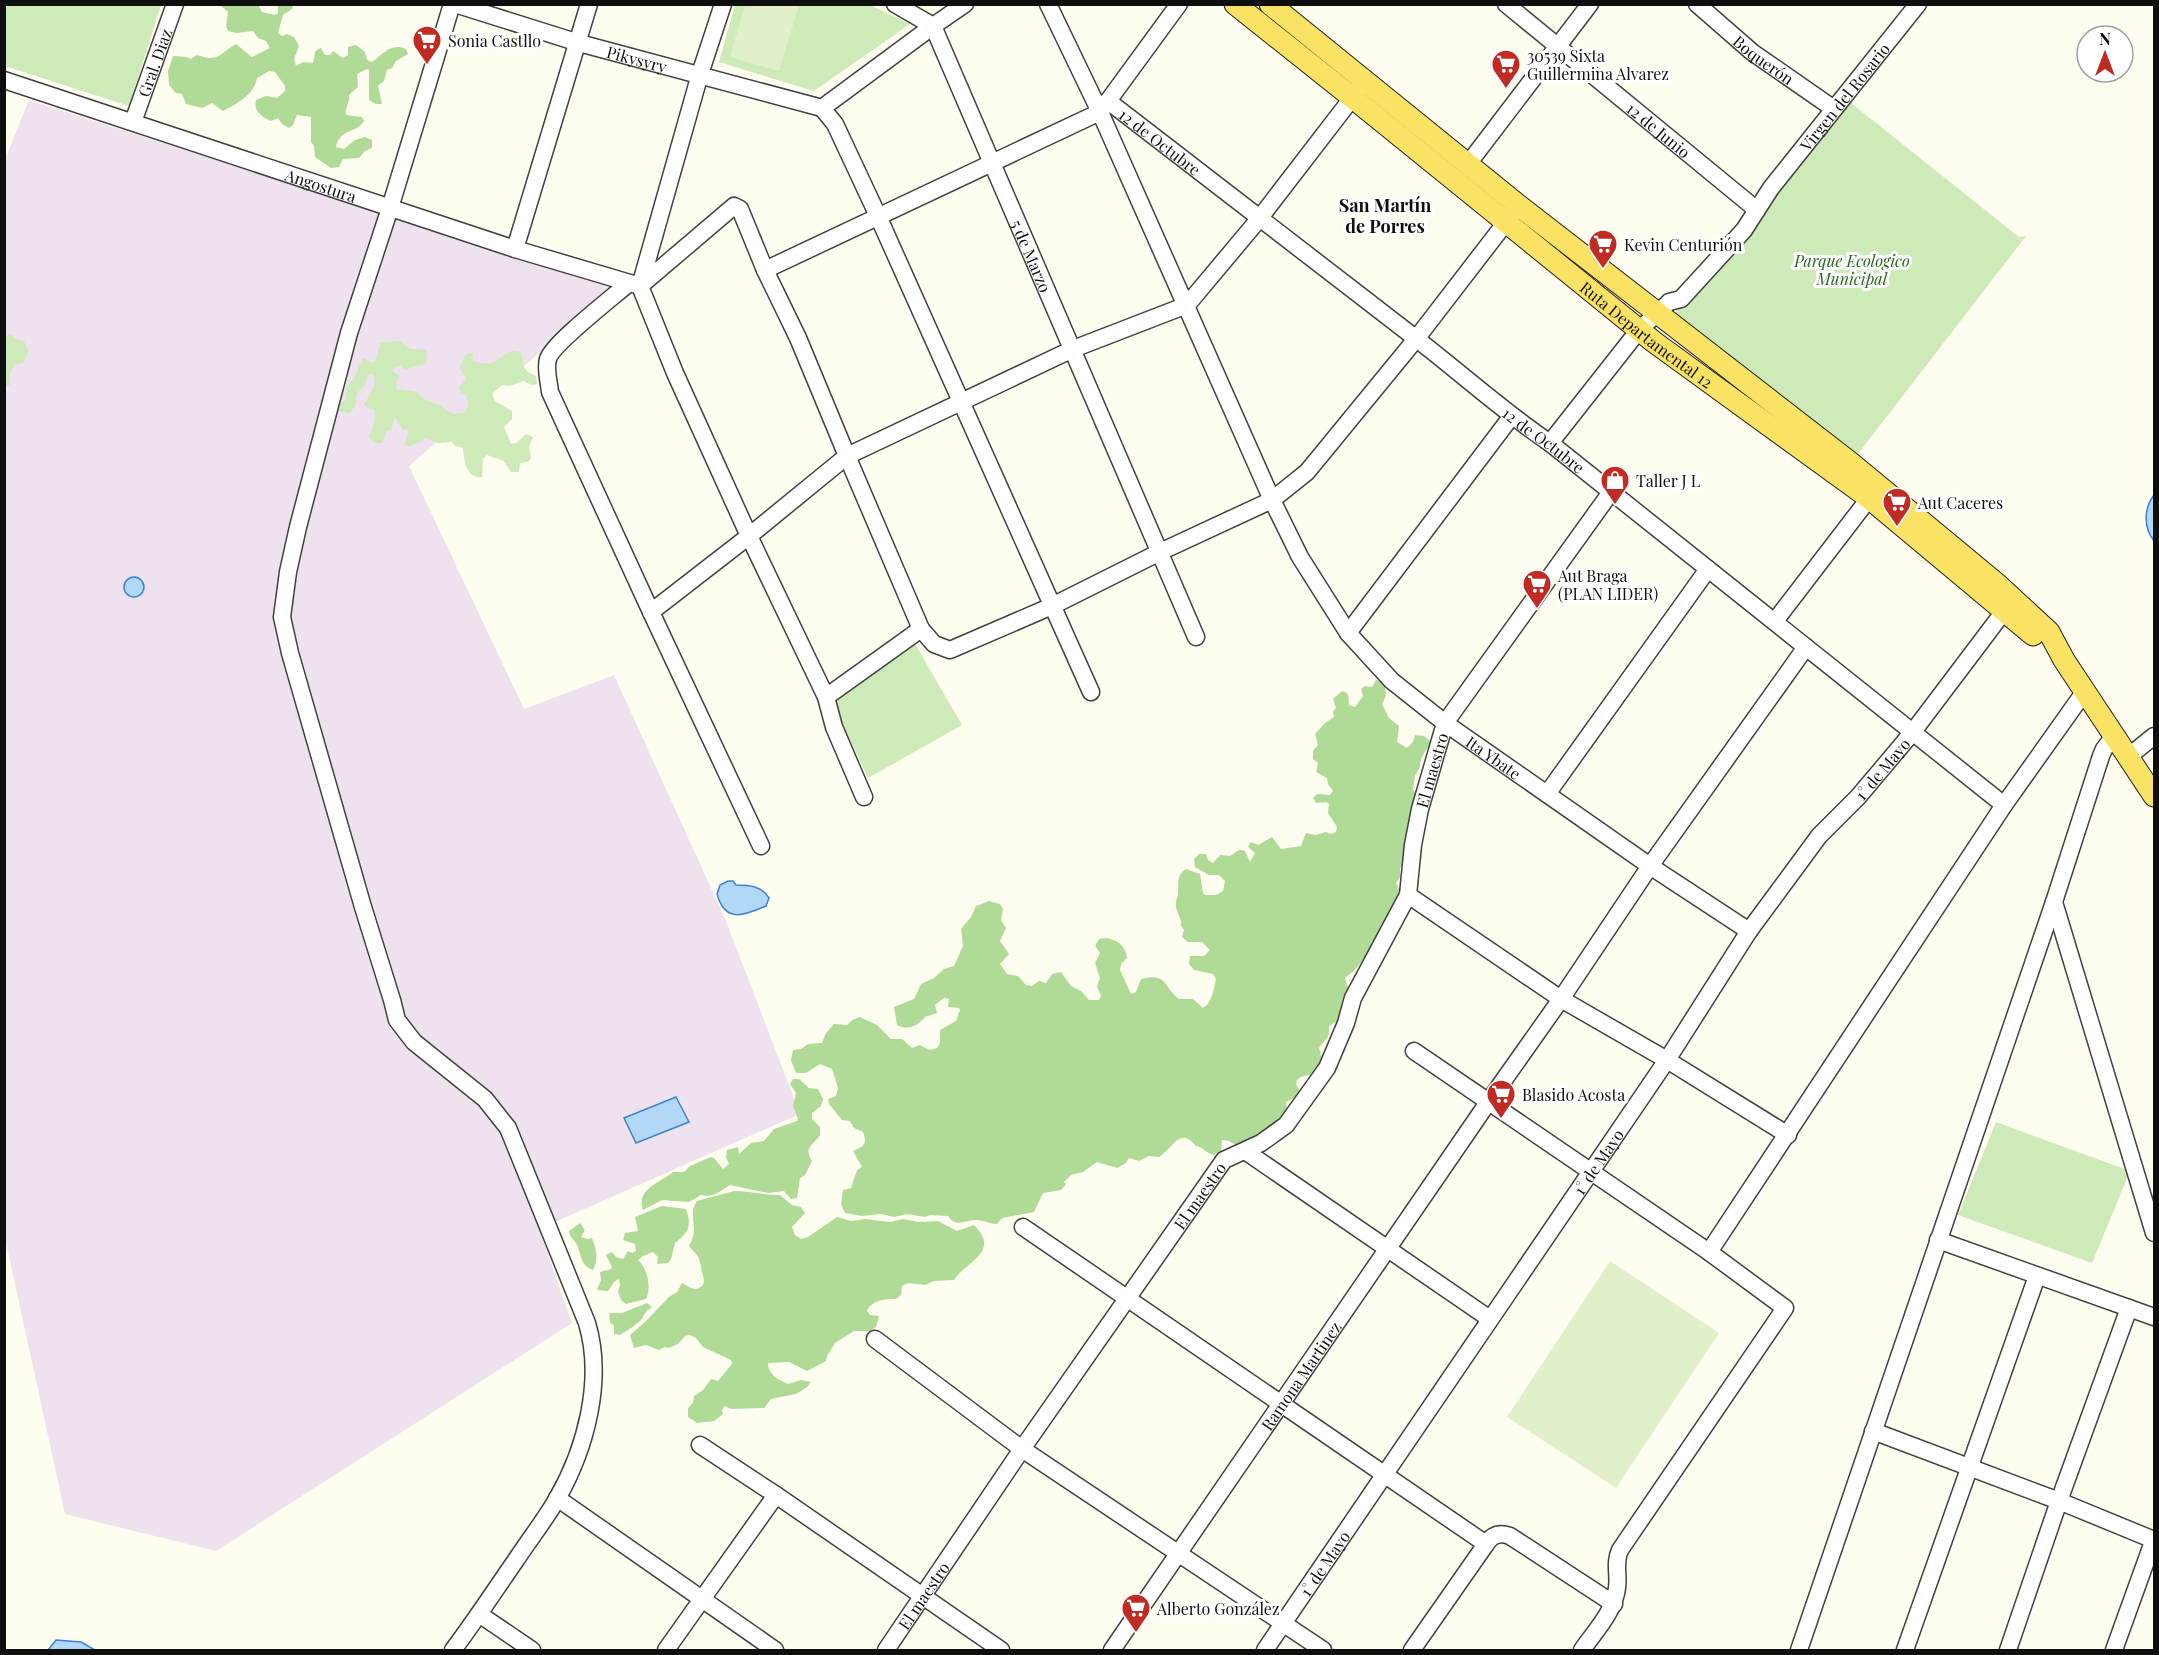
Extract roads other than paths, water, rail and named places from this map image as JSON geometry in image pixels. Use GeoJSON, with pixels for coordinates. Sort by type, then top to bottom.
{"type":"FeatureCollection","features":[{"type":"Feature","properties":{"kind":"main road","name":"Ruta Departamental 12"},"geometry":{"type":"LineString","coordinates":[[1235,4],[1263,27],[1468,164],[1512,214],[1663,308],[2008,605],[2049,632],[2064,660],[2154,796]]}},
{"type":"Feature","properties":{"kind":"main road","name":"Ruta Departamental 12"},"geometry":{"type":"LineString","coordinates":[[1276,6],[1359,90],[1512,214],[1639,330],[1874,492]]}},
{"type":"Feature","properties":{"kind":"street","name":"Gral. Diaz"},"geometry":{"type":"LineString","coordinates":[[133,122],[175,4]]}},
{"type":"Feature","properties":{"kind":"street","name":"Pikysyry"},"geometry":{"type":"LineString","coordinates":[[453,4],[579,43],[822,108]]}},
{"type":"Feature","properties":{"kind":"street"},"geometry":{"type":"LineString","coordinates":[[453,4],[350,333],[288,572],[282,617],[290,653],[397,1020],[414,1042],[485,1099],[508,1128],[587,1323],[593,1344],[595,1366],[592,1400],[579,1449],[557,1498],[453,1650]]}},
{"type":"Feature","properties":{"kind":"street"},"geometry":{"type":"LineString","coordinates":[[515,249],[589,4]]}},
{"type":"Feature","properties":{"kind":"street"},"geometry":{"type":"LineString","coordinates":[[723,4],[634,285],[826,697],[834,727],[864,797]]}},
{"type":"Feature","properties":{"kind":"street"},"geometry":{"type":"LineString","coordinates":[[895,4],[933,26]]}},
{"type":"Feature","properties":{"kind":"street"},"geometry":{"type":"LineString","coordinates":[[965,4],[822,108],[835,124],[878,216],[1091,692]]}},
{"type":"Feature","properties":{"kind":"street","name":"Ita Ybate"},"geometry":{"type":"LineString","coordinates":[[1048,4],[1104,106],[1272,500],[1300,557],[1348,633],[1392,681],[1445,723],[1650,866],[1749,931]]}},
{"type":"Feature","properties":{"kind":"street"},"geometry":{"type":"LineString","coordinates":[[765,270],[992,163],[1104,106],[1179,4]]}},
{"type":"Feature","properties":{"kind":"street","name":"12 de Junio"},"geometry":{"type":"LineString","coordinates":[[1506,4],[1755,208]]}},
{"type":"Feature","properties":{"kind":"street"},"geometry":{"type":"LineString","coordinates":[[1468,164],[1590,4]]}},
{"type":"Feature","properties":{"kind":"street","name":"Boquerón"},"geometry":{"type":"LineString","coordinates":[[1697,4],[1752,52],[1834,110]]}},
{"type":"Feature","properties":{"kind":"street"},"geometry":{"type":"LineString","coordinates":[[1263,27],[1276,6]]}},
{"type":"Feature","properties":{"kind":"street","name":"Virgen del Rosario"},"geometry":{"type":"LineString","coordinates":[[1550,443],[1639,330],[1663,308],[1734,223],[1755,208],[1834,110],[1912,7]]}},
{"type":"Feature","properties":{"kind":"street","name":"5 de Marzo"},"geometry":{"type":"LineString","coordinates":[[933,26],[1196,637]]}},
{"type":"Feature","properties":{"kind":"street","name":"Angostura"},"geometry":{"type":"LineString","coordinates":[[4,80],[515,249],[634,285]]}},
{"type":"Feature","properties":{"kind":"street"},"geometry":{"type":"LineString","coordinates":[[651,612],[847,456],[1073,349],[1187,305],[1259,219],[1359,90]]}},
{"type":"Feature","properties":{"kind":"street","name":"12 de Octubre"},"geometry":{"type":"LineString","coordinates":[[1104,106],[1259,219],[1416,339],[1511,417],[1550,443],[2004,806]]}},
{"type":"Feature","properties":{"kind":"street"},"geometry":{"type":"LineString","coordinates":[[761,846],[550,392],[548,358],[559,342],[734,206],[740,209],[765,270],[798,338],[921,629],[934,644],[950,650],[1053,606],[1160,552],[1272,500],[1307,472],[1416,339],[1512,214]]}},
{"type":"Feature","properties":{"kind":"street"},"geometry":{"type":"LineString","coordinates":[[1348,633],[1511,417]]}},
{"type":"Feature","properties":{"kind":"street","name":"El maestro"},"geometry":{"type":"LineString","coordinates":[[886,1650],[1022,1449],[1224,1160],[1274,1136],[1287,1125],[1327,1068],[1346,1023],[1353,998],[1408,895],[1413,845],[1420,809],[1445,723],[1611,492]]}},
{"type":"Feature","properties":{"kind":"street"},"geometry":{"type":"LineString","coordinates":[[1775,621],[1874,492]]}},
{"type":"Feature","properties":{"kind":"street"},"geometry":{"type":"LineString","coordinates":[[1548,794],[1708,569]]}},
{"type":"Feature","properties":{"kind":"street","name":"1° de Mayo"},"geometry":{"type":"LineString","coordinates":[[1265,1650],[1667,1060],[1749,931],[1819,836],[1858,797],[1912,733],[2008,605]]}},
{"type":"Feature","properties":{"kind":"street"},"geometry":{"type":"LineString","coordinates":[[826,697],[921,629]]}},
{"type":"Feature","properties":{"kind":"street","name":"Ramona Martinez"},"geometry":{"type":"LineString","coordinates":[[1112,1650],[1561,999],[1650,866],[1806,647]]}},
{"type":"Feature","properties":{"kind":"street"},"geometry":{"type":"LineString","coordinates":[[1708,1252],[1788,1135],[1849,1038],[2004,806],[2085,690]]}},
{"type":"Feature","properties":{"kind":"street"},"geometry":{"type":"LineString","coordinates":[[1799,1650],[2054,902],[2101,756],[2114,736]]}},
{"type":"Feature","properties":{"kind":"street"},"geometry":{"type":"LineString","coordinates":[[2128,757],[2154,736]]}},
{"type":"Feature","properties":{"kind":"street"},"geometry":{"type":"LineString","coordinates":[[1408,895],[1561,999],[1667,1060],[1788,1135]]}},
{"type":"Feature","properties":{"kind":"street"},"geometry":{"type":"LineString","coordinates":[[2054,902],[2154,1233]]}},
{"type":"Feature","properties":{"kind":"street"},"geometry":{"type":"LineString","coordinates":[[1414,1051],[1708,1252],[1785,1308],[1620,1550],[1617,1556],[1618,1586],[1614,1604],[1582,1650]]}},
{"type":"Feature","properties":{"kind":"street"},"geometry":{"type":"LineString","coordinates":[[1245,1151],[1490,1319]]}},
{"type":"Feature","properties":{"kind":"street"},"geometry":{"type":"LineString","coordinates":[[1023,1227],[1485,1544]]}},
{"type":"Feature","properties":{"kind":"street"},"geometry":{"type":"LineString","coordinates":[[1938,1240],[2154,1317]]}},
{"type":"Feature","properties":{"kind":"street"},"geometry":{"type":"LineString","coordinates":[[1905,1650],[2037,1276]]}},
{"type":"Feature","properties":{"kind":"street"},"geometry":{"type":"LineString","coordinates":[[2008,1650],[2059,1501],[2130,1308]]}},
{"type":"Feature","properties":{"kind":"street"},"geometry":{"type":"LineString","coordinates":[[874,1339],[1022,1449],[1323,1650]]}},
{"type":"Feature","properties":{"kind":"street"},"geometry":{"type":"LineString","coordinates":[[1873,1431],[2059,1501],[2154,1540],[2114,1650]]}},
{"type":"Feature","properties":{"kind":"street"},"geometry":{"type":"LineString","coordinates":[[700,1444],[1001,1650]]}},
{"type":"Feature","properties":{"kind":"street"},"geometry":{"type":"LineString","coordinates":[[666,1650],[776,1495]]}},
{"type":"Feature","properties":{"kind":"street"},"geometry":{"type":"LineString","coordinates":[[557,1498],[775,1650]]}},
{"type":"Feature","properties":{"kind":"street"},"geometry":{"type":"LineString","coordinates":[[1412,1650],[1485,1544],[1496,1534],[1510,1536],[1614,1604]]}},
{"type":"Feature","properties":{"kind":"street"},"geometry":{"type":"LineString","coordinates":[[479,1614],[532,1650]]}},
{"type":"Feature","properties":{"kind":"water"},"geometry":{"type":"Polygon","coordinates":[[[2154,495],[2154,541],[2150,536],[2146,518],[2148,506],[2154,495]]]}},
{"type":"Feature","properties":{"kind":"water"},"geometry":{"type":"Polygon","coordinates":[[[134,577],[141,580],[144,587],[141,594],[134,597],[127,594],[124,587],[127,580],[134,577]]]}},
{"type":"Feature","properties":{"kind":"water"},"geometry":{"type":"Polygon","coordinates":[[[728,881],[763,891],[769,898],[766,906],[736,915],[725,910],[717,894],[720,885],[728,881]]]}},
{"type":"Feature","properties":{"kind":"water"},"geometry":{"type":"Polygon","coordinates":[[[676,1097],[689,1122],[636,1143],[624,1118],[676,1097]]]}},
{"type":"Feature","properties":{"kind":"water"},"geometry":{"type":"Polygon","coordinates":[[[56,1640],[81,1642],[95,1650],[48,1650],[56,1640]]]}},
{"type":"Feature","properties":{"kind":"place","name":"Sonia Castllo"},"geometry":{"type":"Point","coordinates":[427,66]}},
{"type":"Feature","properties":{"kind":"place","name":"30539 Sixta Guillermina Alvarez"},"geometry":{"type":"Point","coordinates":[1506,90]}},
{"type":"Feature","properties":{"kind":"place","name":"Kevin Centurión"},"geometry":{"type":"Point","coordinates":[1603,270]}},
{"type":"Feature","properties":{"kind":"place","name":"Taller J L"},"geometry":{"type":"Point","coordinates":[1615,506]}},
{"type":"Feature","properties":{"kind":"place","name":"Aut Caceres"},"geometry":{"type":"Point","coordinates":[1897,528]}},
{"type":"Feature","properties":{"kind":"place","name":"Aut Braga (PLAN LIDER)"},"geometry":{"type":"Point","coordinates":[1537,610]}},
{"type":"Feature","properties":{"kind":"place","name":"Blasido Acosta"},"geometry":{"type":"Point","coordinates":[1501,1120]}},
{"type":"Feature","properties":{"kind":"place","name":"Alberto González"},"geometry":{"type":"Point","coordinates":[1136,1634]}},
{"type":"Feature","properties":{"kind":"district","name":"San Martín de Porres"},"geometry":{"type":"Point","coordinates":[1385,215]}},
{"type":"Feature","properties":{"kind":"park label","name":"Parque Ecologico Municipal"},"geometry":{"type":"Point","coordinates":[1852,269]}}]}
